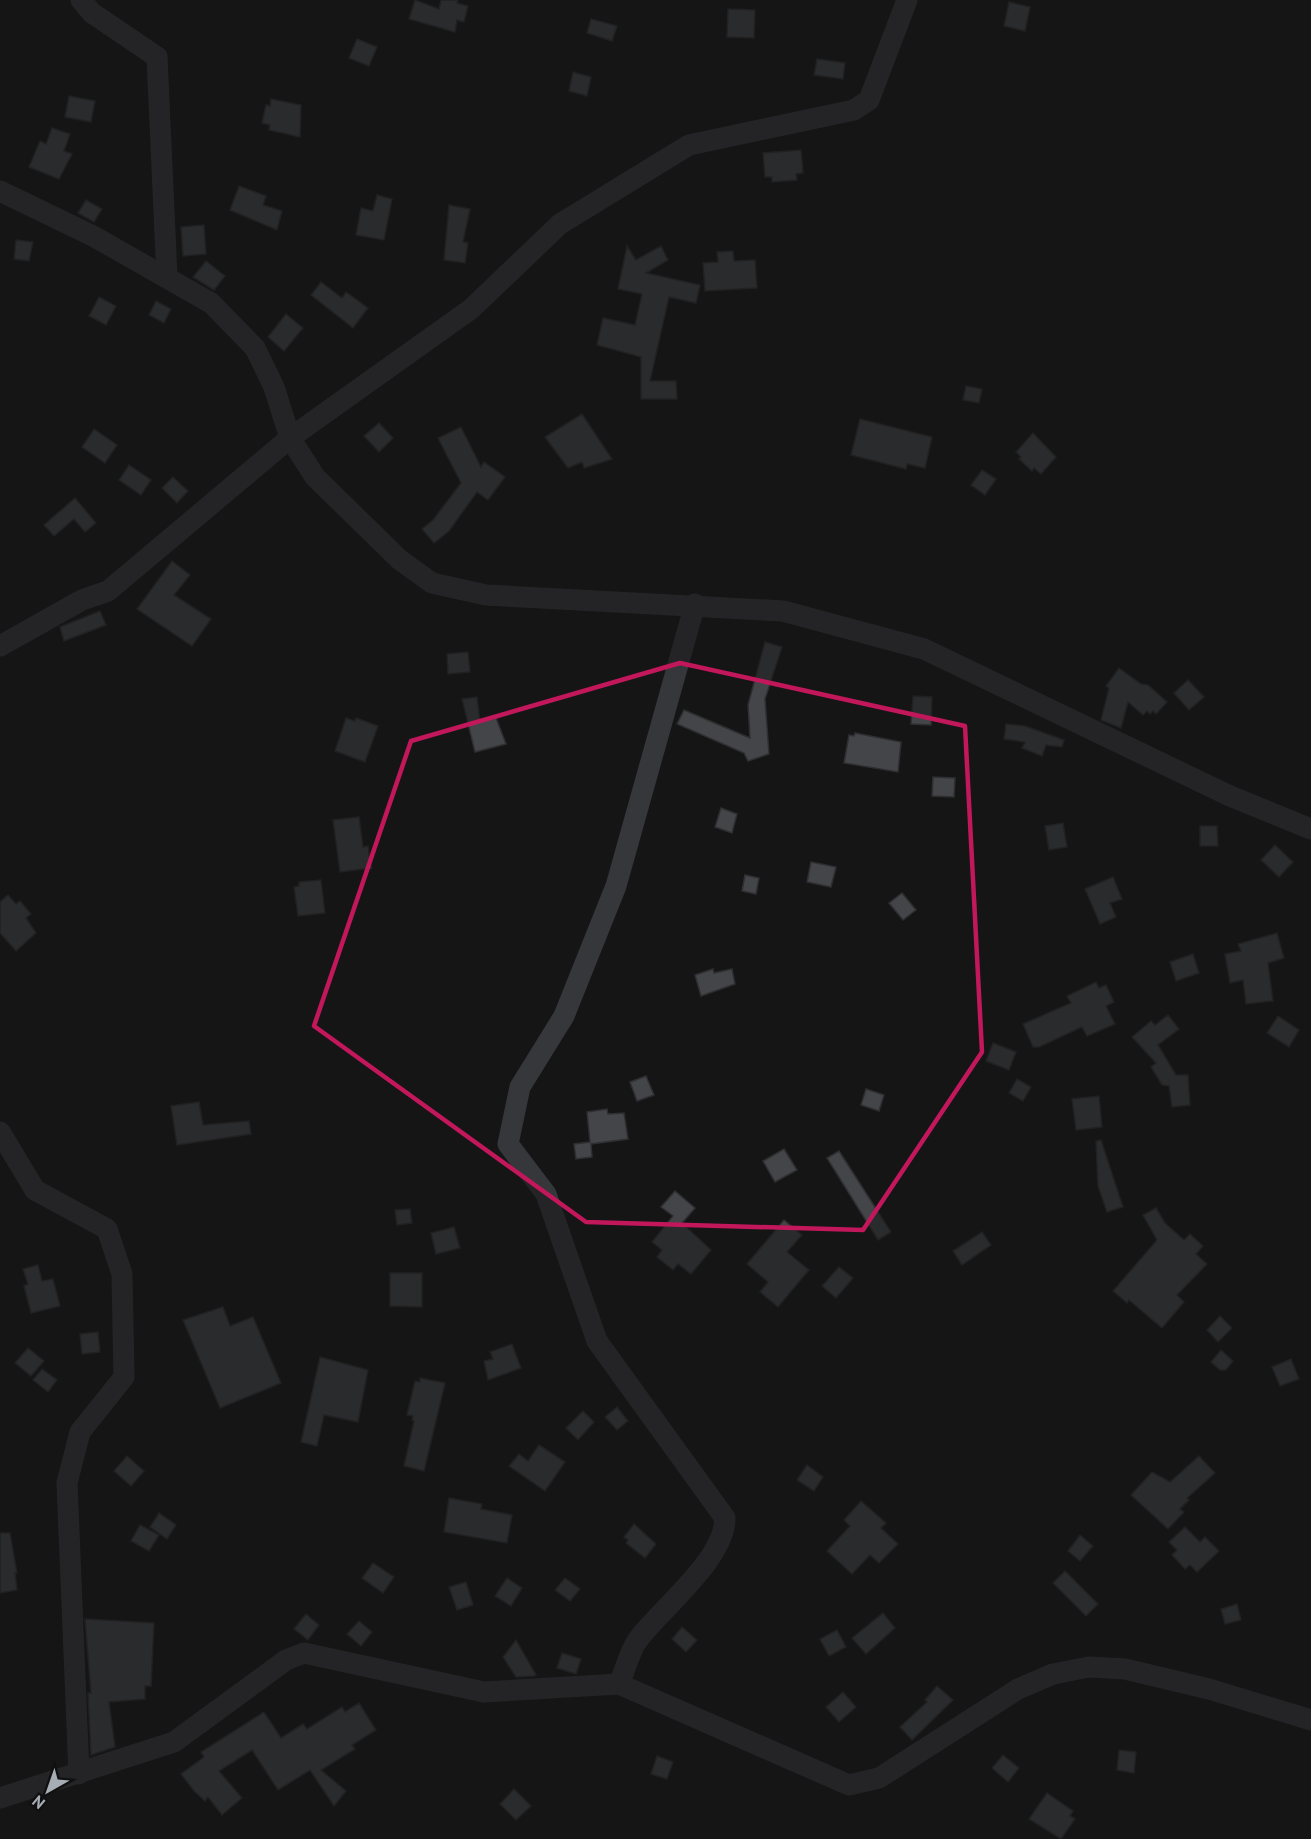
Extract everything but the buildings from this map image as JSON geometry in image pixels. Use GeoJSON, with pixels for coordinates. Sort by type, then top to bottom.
{"type":"FeatureCollection","features":[{"type":"Feature","properties":{"kind":"street"},"geometry":{"type":"LineString","coordinates":[[81,0],[92,13],[157,57],[167,278]]}},
{"type":"Feature","properties":{"kind":"street"},"geometry":{"type":"LineString","coordinates":[[0,646],[82,600],[108,591],[290,438],[471,309],[560,224],[689,145],[854,110],[868,100],[907,0]]}},
{"type":"Feature","properties":{"kind":"street"},"geometry":{"type":"LineString","coordinates":[[0,191],[93,236],[211,303],[255,348],[274,387],[290,438],[315,477],[400,560],[432,583],[486,595],[695,604],[783,611],[924,649],[1230,796],[1311,829]]}},
{"type":"Feature","properties":{"kind":"street"},"geometry":{"type":"LineString","coordinates":[[619,1684],[637,1642],[696,1577],[725,1529],[725,1518],[597,1341],[546,1194],[508,1144],[520,1087],[564,1016],[616,886],[695,604]]}},
{"type":"Feature","properties":{"kind":"street"},"geometry":{"type":"LineString","coordinates":[[0,1132],[35,1190],[107,1229],[122,1274],[124,1377],[80,1432],[67,1483],[79,1774]]}},
{"type":"Feature","properties":{"kind":"street"},"geometry":{"type":"LineString","coordinates":[[0,1798],[174,1742],[286,1660],[304,1653],[484,1692],[619,1684],[849,1785],[879,1778],[1018,1689],[1053,1674],[1089,1667],[1125,1669],[1209,1689],[1311,1720]]}},
{"type":"Feature","properties":{"kind":"highlighted area"},"geometry":{"type":"Polygon","coordinates":[[[680,663],[965,726],[982,1052],[863,1230],[586,1222],[314,1026],[411,741],[680,663]]]}}]}
